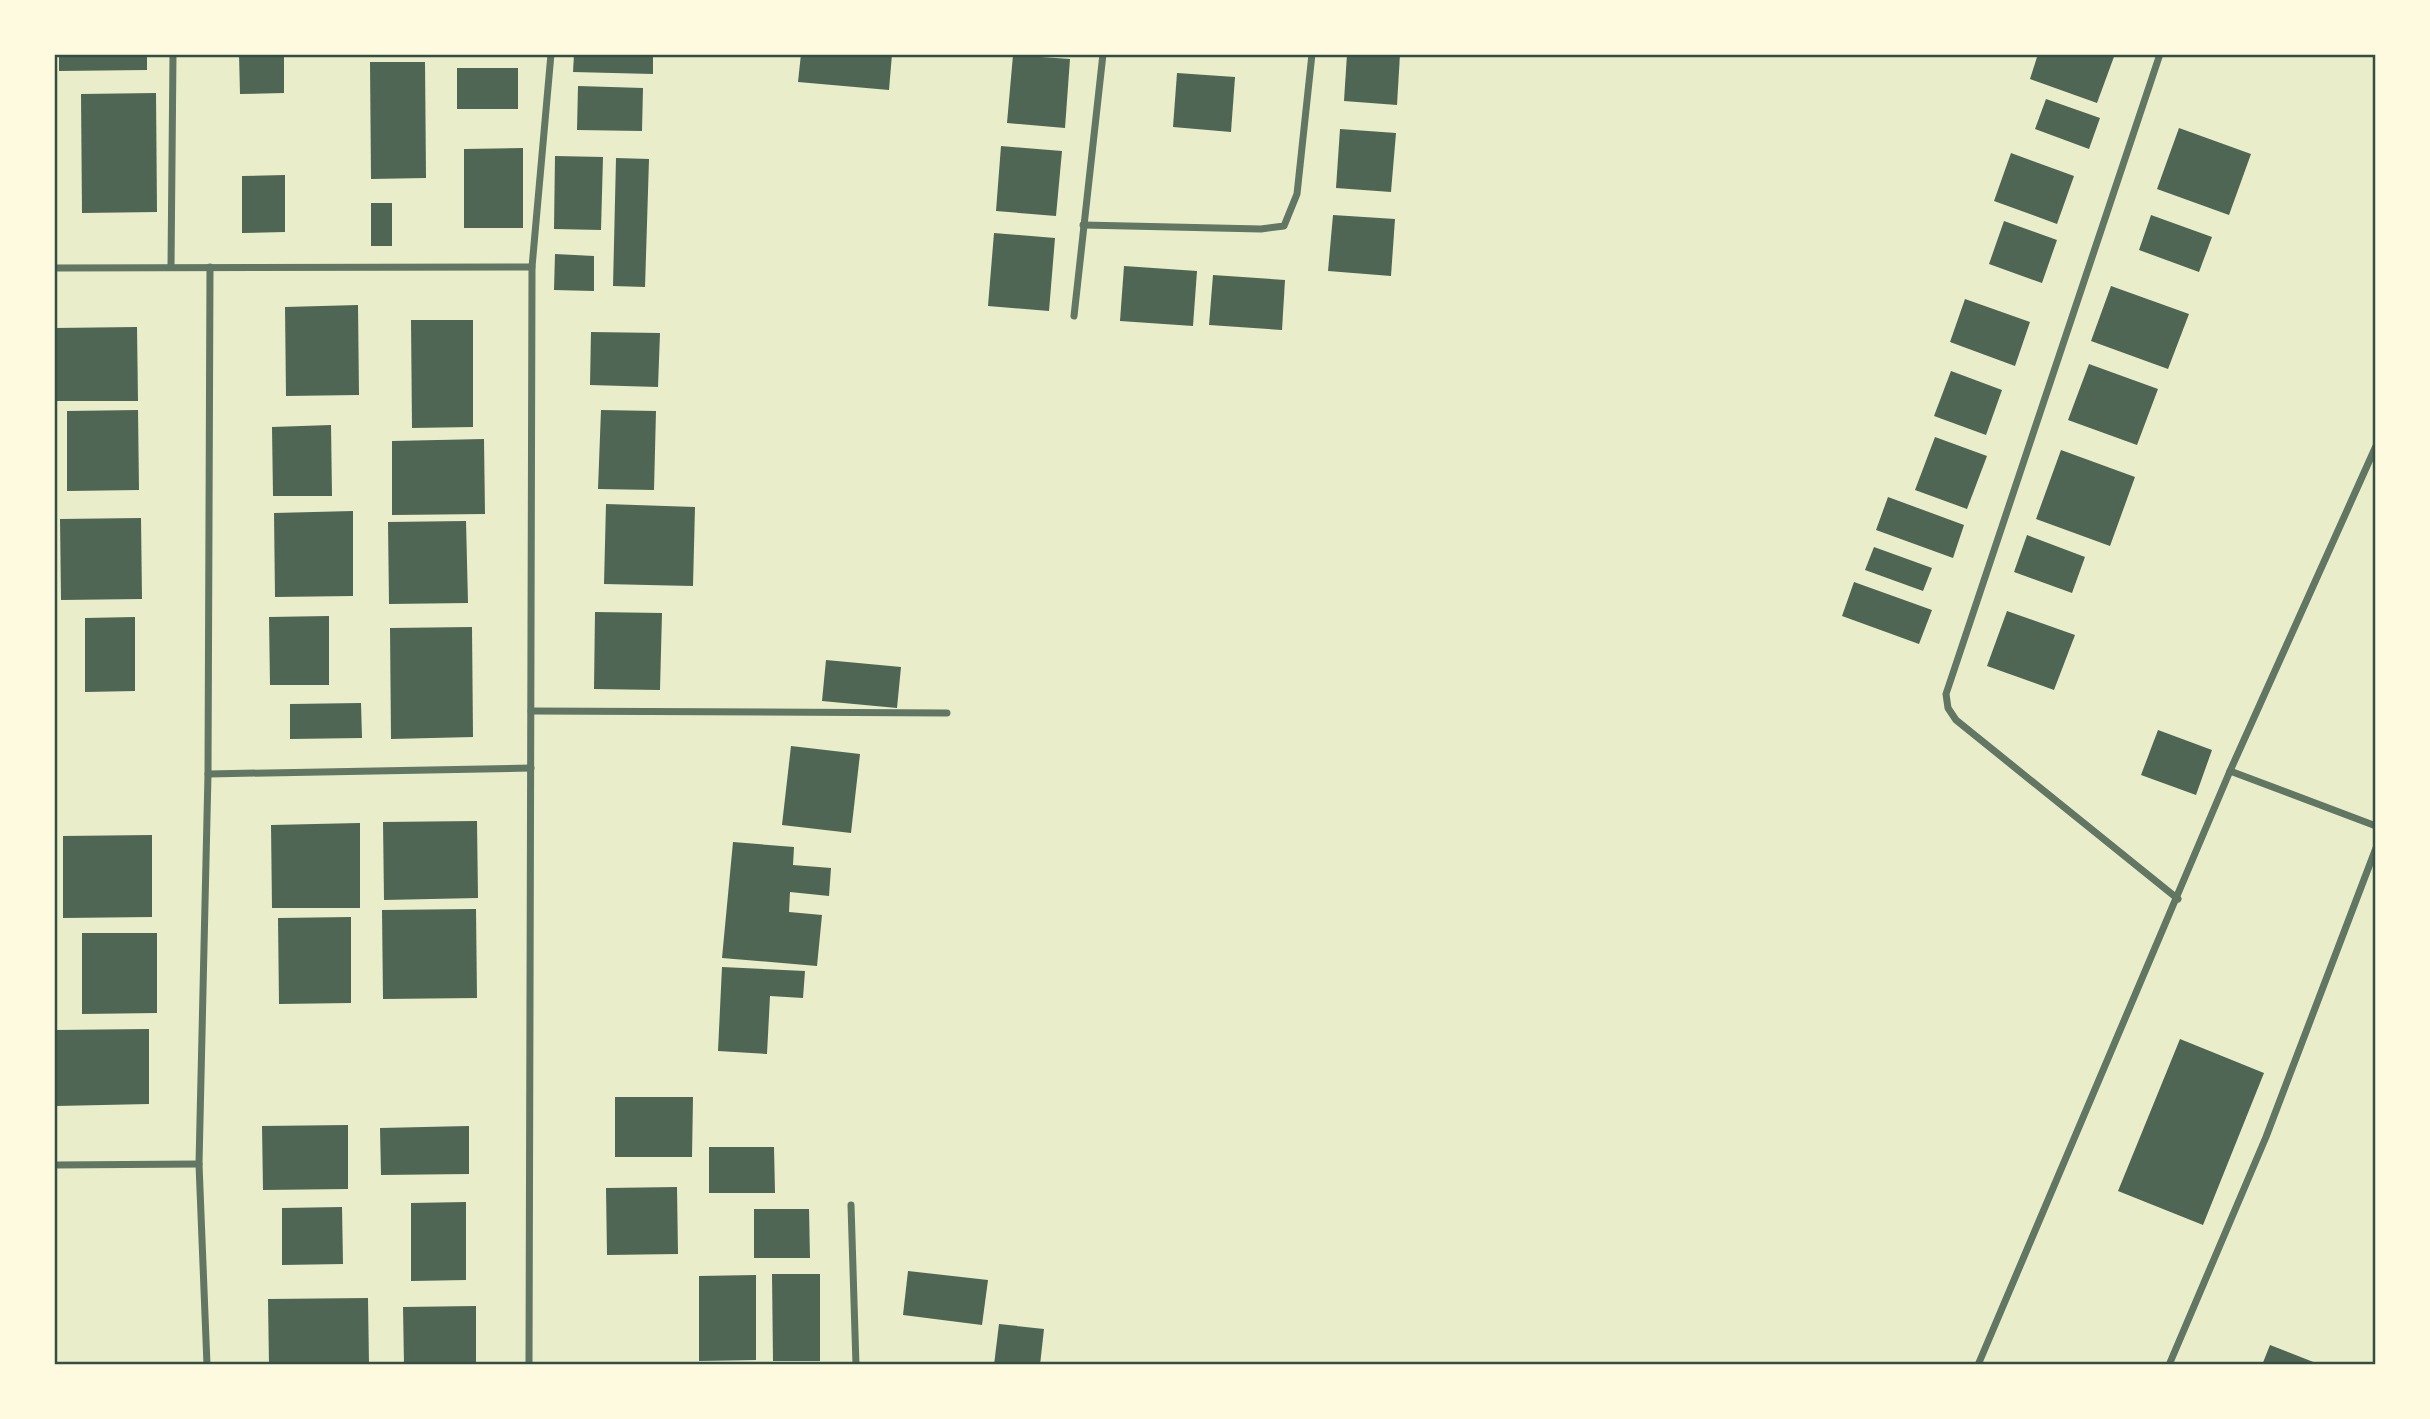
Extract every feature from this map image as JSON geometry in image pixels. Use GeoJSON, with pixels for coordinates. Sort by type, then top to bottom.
{"type":"FeatureCollection","features":[{"type":"Feature","properties":{"kind":"street"},"geometry":{"type":"LineString","coordinates":[[172,267],[173,54]]}},
{"type":"Feature","properties":{"kind":"street"},"geometry":{"type":"LineString","coordinates":[[529,1365],[532,267],[551,54]]}},
{"type":"Feature","properties":{"kind":"street"},"geometry":{"type":"LineString","coordinates":[[1074,316],[1103,54]]}},
{"type":"Feature","properties":{"kind":"street"},"geometry":{"type":"LineString","coordinates":[[1083,225],[1261,229],[1284,226],[1297,194],[1312,54]]}},
{"type":"Feature","properties":{"kind":"street"},"geometry":{"type":"LineString","coordinates":[[2160,54],[1945,694],[1948,708],[1956,720],[2178,899]]}},
{"type":"Feature","properties":{"kind":"street"},"geometry":{"type":"LineString","coordinates":[[207,1365],[199,1164],[208,774],[210,267]]}},
{"type":"Feature","properties":{"kind":"street"},"geometry":{"type":"LineString","coordinates":[[54,268],[532,267]]}},
{"type":"Feature","properties":{"kind":"street"},"geometry":{"type":"LineString","coordinates":[[1978,1365],[2178,899],[2230,771],[2376,446]]}},
{"type":"Feature","properties":{"kind":"street"},"geometry":{"type":"LineString","coordinates":[[531,711],[947,713]]}},
{"type":"Feature","properties":{"kind":"street"},"geometry":{"type":"LineString","coordinates":[[208,774],[531,768]]}},
{"type":"Feature","properties":{"kind":"street"},"geometry":{"type":"LineString","coordinates":[[2230,771],[2376,826]]}},
{"type":"Feature","properties":{"kind":"street"},"geometry":{"type":"LineString","coordinates":[[2169,1365],[2266,1137],[2376,848]]}},
{"type":"Feature","properties":{"kind":"street"},"geometry":{"type":"LineString","coordinates":[[54,1165],[199,1164]]}},
{"type":"Feature","properties":{"kind":"street"},"geometry":{"type":"LineString","coordinates":[[851,1205],[856,1365]]}},
{"type":"Feature","properties":{"kind":"building"},"geometry":{"type":"Polygon","coordinates":[[[59,54],[147,54],[147,70],[59,71],[59,54]]]}},
{"type":"Feature","properties":{"kind":"building"},"geometry":{"type":"Polygon","coordinates":[[[239,54],[284,54],[284,93],[240,94],[239,54]]]}},
{"type":"Feature","properties":{"kind":"building"},"geometry":{"type":"Polygon","coordinates":[[[574,54],[653,54],[653,74],[573,72],[574,54]]]}},
{"type":"Feature","properties":{"kind":"building"},"geometry":{"type":"Polygon","coordinates":[[[801,54],[892,54],[889,90],[798,82],[801,54]]]}},
{"type":"Feature","properties":{"kind":"building"},"geometry":{"type":"Polygon","coordinates":[[[1347,54],[1400,54],[1397,105],[1344,101],[1347,54]]]}},
{"type":"Feature","properties":{"kind":"building"},"geometry":{"type":"Polygon","coordinates":[[[2038,54],[2115,54],[2097,103],[2030,79],[2038,54]]]}},
{"type":"Feature","properties":{"kind":"building"},"geometry":{"type":"Polygon","coordinates":[[[1013,55],[1070,59],[1065,128],[1007,123],[1013,55]]]}},
{"type":"Feature","properties":{"kind":"building"},"geometry":{"type":"Polygon","coordinates":[[[370,62],[425,62],[426,178],[371,179],[370,62]]]}},
{"type":"Feature","properties":{"kind":"building"},"geometry":{"type":"Polygon","coordinates":[[[457,68],[518,68],[518,109],[457,109],[457,68]]]}},
{"type":"Feature","properties":{"kind":"building"},"geometry":{"type":"Polygon","coordinates":[[[1177,73],[1235,77],[1231,132],[1173,127],[1177,73]]]}},
{"type":"Feature","properties":{"kind":"building"},"geometry":{"type":"Polygon","coordinates":[[[578,86],[643,88],[642,131],[577,130],[578,86]]]}},
{"type":"Feature","properties":{"kind":"building"},"geometry":{"type":"Polygon","coordinates":[[[156,93],[157,212],[82,213],[81,94],[156,93]]]}},
{"type":"Feature","properties":{"kind":"building"},"geometry":{"type":"Polygon","coordinates":[[[2046,99],[2100,118],[2089,149],[2035,129],[2046,99]]]}},
{"type":"Feature","properties":{"kind":"building"},"geometry":{"type":"Polygon","coordinates":[[[2179,128],[2251,154],[2229,215],[2157,189],[2179,128]]]}},
{"type":"Feature","properties":{"kind":"building"},"geometry":{"type":"Polygon","coordinates":[[[1340,129],[1396,133],[1391,192],[1336,188],[1340,129]]]}},
{"type":"Feature","properties":{"kind":"building"},"geometry":{"type":"Polygon","coordinates":[[[1001,146],[1062,151],[1056,216],[996,211],[1001,146]]]}},
{"type":"Feature","properties":{"kind":"building"},"geometry":{"type":"Polygon","coordinates":[[[523,148],[523,228],[464,228],[464,149],[523,148]]]}},
{"type":"Feature","properties":{"kind":"building"},"geometry":{"type":"Polygon","coordinates":[[[2011,153],[2074,176],[2057,224],[1994,201],[2011,153]]]}},
{"type":"Feature","properties":{"kind":"building"},"geometry":{"type":"Polygon","coordinates":[[[555,156],[603,157],[601,230],[554,229],[555,156]]]}},
{"type":"Feature","properties":{"kind":"building"},"geometry":{"type":"Polygon","coordinates":[[[616,158],[649,159],[645,287],[613,286],[616,158]]]}},
{"type":"Feature","properties":{"kind":"building"},"geometry":{"type":"Polygon","coordinates":[[[285,175],[285,232],[242,233],[242,176],[285,175]]]}},
{"type":"Feature","properties":{"kind":"building"},"geometry":{"type":"Polygon","coordinates":[[[371,203],[392,203],[392,246],[371,246],[371,203]]]}},
{"type":"Feature","properties":{"kind":"building"},"geometry":{"type":"Polygon","coordinates":[[[1333,215],[1395,219],[1391,276],[1328,271],[1333,215]]]}},
{"type":"Feature","properties":{"kind":"building"},"geometry":{"type":"Polygon","coordinates":[[[2151,215],[2212,237],[2199,272],[2139,250],[2151,215]]]}},
{"type":"Feature","properties":{"kind":"building"},"geometry":{"type":"Polygon","coordinates":[[[2004,221],[2057,240],[2042,283],[1989,264],[2004,221]]]}},
{"type":"Feature","properties":{"kind":"building"},"geometry":{"type":"Polygon","coordinates":[[[994,233],[1055,238],[1049,311],[988,306],[994,233]]]}},
{"type":"Feature","properties":{"kind":"building"},"geometry":{"type":"Polygon","coordinates":[[[555,254],[594,256],[594,291],[554,290],[555,254]]]}},
{"type":"Feature","properties":{"kind":"building"},"geometry":{"type":"Polygon","coordinates":[[[1124,266],[1197,271],[1193,326],[1120,321],[1124,266]]]}},
{"type":"Feature","properties":{"kind":"building"},"geometry":{"type":"Polygon","coordinates":[[[1213,275],[1285,280],[1282,330],[1209,325],[1213,275]]]}},
{"type":"Feature","properties":{"kind":"building"},"geometry":{"type":"Polygon","coordinates":[[[2111,286],[2189,314],[2168,369],[2091,341],[2111,286]]]}},
{"type":"Feature","properties":{"kind":"building"},"geometry":{"type":"Polygon","coordinates":[[[1965,299],[2030,322],[2015,366],[1950,342],[1965,299]]]}},
{"type":"Feature","properties":{"kind":"building"},"geometry":{"type":"Polygon","coordinates":[[[358,305],[359,395],[286,396],[285,307],[358,305]]]}},
{"type":"Feature","properties":{"kind":"building"},"geometry":{"type":"Polygon","coordinates":[[[411,320],[473,320],[473,427],[412,428],[411,320]]]}},
{"type":"Feature","properties":{"kind":"building"},"geometry":{"type":"Polygon","coordinates":[[[137,327],[138,401],[54,401],[54,328],[137,327]]]}},
{"type":"Feature","properties":{"kind":"building"},"geometry":{"type":"Polygon","coordinates":[[[591,332],[660,333],[658,387],[590,385],[591,332]]]}},
{"type":"Feature","properties":{"kind":"building"},"geometry":{"type":"Polygon","coordinates":[[[2089,364],[2158,389],[2137,445],[2068,420],[2089,364]]]}},
{"type":"Feature","properties":{"kind":"building"},"geometry":{"type":"Polygon","coordinates":[[[1951,371],[2002,390],[1986,435],[1934,416],[1951,371]]]}},
{"type":"Feature","properties":{"kind":"building"},"geometry":{"type":"Polygon","coordinates":[[[138,410],[139,490],[67,491],[67,411],[138,410]]]}},
{"type":"Feature","properties":{"kind":"building"},"geometry":{"type":"Polygon","coordinates":[[[601,410],[656,411],[654,490],[598,489],[601,410]]]}},
{"type":"Feature","properties":{"kind":"building"},"geometry":{"type":"Polygon","coordinates":[[[331,425],[332,496],[273,496],[272,427],[331,425]]]}},
{"type":"Feature","properties":{"kind":"building"},"geometry":{"type":"Polygon","coordinates":[[[1935,437],[1987,456],[1967,509],[1915,490],[1935,437]]]}},
{"type":"Feature","properties":{"kind":"building"},"geometry":{"type":"Polygon","coordinates":[[[484,439],[485,514],[392,515],[392,441],[484,439]]]}},
{"type":"Feature","properties":{"kind":"building"},"geometry":{"type":"Polygon","coordinates":[[[2061,450],[2135,477],[2110,546],[2036,519],[2061,450]]]}},
{"type":"Feature","properties":{"kind":"building"},"geometry":{"type":"Polygon","coordinates":[[[1888,497],[1964,525],[1953,558],[1876,530],[1888,497]]]}},
{"type":"Feature","properties":{"kind":"building"},"geometry":{"type":"Polygon","coordinates":[[[606,504],[695,507],[693,586],[604,584],[606,504]]]}},
{"type":"Feature","properties":{"kind":"building"},"geometry":{"type":"Polygon","coordinates":[[[353,511],[353,596],[275,597],[274,513],[353,511]]]}},
{"type":"Feature","properties":{"kind":"building"},"geometry":{"type":"Polygon","coordinates":[[[141,518],[142,599],[61,600],[60,519],[141,518]]]}},
{"type":"Feature","properties":{"kind":"building"},"geometry":{"type":"Polygon","coordinates":[[[466,521],[468,603],[389,604],[388,522],[466,521]]]}},
{"type":"Feature","properties":{"kind":"building"},"geometry":{"type":"Polygon","coordinates":[[[2027,535],[2085,557],[2072,593],[2014,572],[2027,535]]]}},
{"type":"Feature","properties":{"kind":"building"},"geometry":{"type":"Polygon","coordinates":[[[1874,547],[1932,568],[1923,591],[1865,570],[1874,547]]]}},
{"type":"Feature","properties":{"kind":"building"},"geometry":{"type":"Polygon","coordinates":[[[1854,582],[1932,610],[1919,644],[1842,616],[1854,582]]]}},
{"type":"Feature","properties":{"kind":"building"},"geometry":{"type":"Polygon","coordinates":[[[2007,611],[2075,635],[2054,690],[1987,666],[2007,611]]]}},
{"type":"Feature","properties":{"kind":"building"},"geometry":{"type":"Polygon","coordinates":[[[595,612],[662,613],[660,690],[594,689],[595,612]]]}},
{"type":"Feature","properties":{"kind":"building"},"geometry":{"type":"Polygon","coordinates":[[[329,616],[329,685],[270,685],[269,617],[329,616]]]}},
{"type":"Feature","properties":{"kind":"building"},"geometry":{"type":"Polygon","coordinates":[[[135,617],[135,691],[85,692],[85,618],[135,617]]]}},
{"type":"Feature","properties":{"kind":"building"},"geometry":{"type":"Polygon","coordinates":[[[472,627],[473,737],[391,739],[390,628],[472,627]]]}},
{"type":"Feature","properties":{"kind":"building"},"geometry":{"type":"Polygon","coordinates":[[[826,660],[901,667],[897,708],[822,701],[826,660]]]}},
{"type":"Feature","properties":{"kind":"building"},"geometry":{"type":"Polygon","coordinates":[[[361,703],[362,738],[290,739],[290,704],[361,703]]]}},
{"type":"Feature","properties":{"kind":"building"},"geometry":{"type":"Polygon","coordinates":[[[2158,730],[2212,750],[2196,795],[2141,775],[2158,730]]]}},
{"type":"Feature","properties":{"kind":"building"},"geometry":{"type":"Polygon","coordinates":[[[791,746],[860,754],[851,833],[782,825],[791,746]]]}},
{"type":"Feature","properties":{"kind":"building"},"geometry":{"type":"Polygon","coordinates":[[[477,821],[478,898],[384,900],[383,822],[477,821]]]}},
{"type":"Feature","properties":{"kind":"building"},"geometry":{"type":"Polygon","coordinates":[[[360,823],[360,908],[272,908],[271,825],[360,823]]]}},
{"type":"Feature","properties":{"kind":"building"},"geometry":{"type":"Polygon","coordinates":[[[152,835],[152,917],[63,918],[63,836],[152,835]]]}},
{"type":"Feature","properties":{"kind":"building"},"geometry":{"type":"Polygon","coordinates":[[[733,842],[794,847],[793,865],[831,868],[829,896],[790,892],[789,912],[822,915],[817,966],[722,958],[733,842]]]}},
{"type":"Feature","properties":{"kind":"building"},"geometry":{"type":"Polygon","coordinates":[[[476,909],[477,998],[383,999],[382,910],[476,909]]]}},
{"type":"Feature","properties":{"kind":"building"},"geometry":{"type":"Polygon","coordinates":[[[351,917],[351,1003],[279,1004],[278,918],[351,917]]]}},
{"type":"Feature","properties":{"kind":"building"},"geometry":{"type":"Polygon","coordinates":[[[82,933],[157,933],[157,1013],[82,1014],[82,933]]]}},
{"type":"Feature","properties":{"kind":"building"},"geometry":{"type":"Polygon","coordinates":[[[722,967],[805,971],[803,998],[770,996],[767,1054],[718,1051],[722,967]]]}},
{"type":"Feature","properties":{"kind":"building"},"geometry":{"type":"Polygon","coordinates":[[[149,1029],[149,1104],[56,1106],[55,1030],[149,1029]]]}},
{"type":"Feature","properties":{"kind":"building"},"geometry":{"type":"Polygon","coordinates":[[[2180,1039],[2264,1073],[2203,1225],[2118,1191],[2180,1039]]]}},
{"type":"Feature","properties":{"kind":"building"},"geometry":{"type":"Polygon","coordinates":[[[615,1097],[693,1097],[692,1157],[615,1157],[615,1097]]]}},
{"type":"Feature","properties":{"kind":"building"},"geometry":{"type":"Polygon","coordinates":[[[348,1125],[348,1189],[263,1190],[262,1126],[348,1125]]]}},
{"type":"Feature","properties":{"kind":"building"},"geometry":{"type":"Polygon","coordinates":[[[469,1126],[469,1174],[381,1175],[380,1128],[469,1126]]]}},
{"type":"Feature","properties":{"kind":"building"},"geometry":{"type":"Polygon","coordinates":[[[709,1147],[774,1147],[775,1193],[709,1193],[709,1147]]]}},
{"type":"Feature","properties":{"kind":"building"},"geometry":{"type":"Polygon","coordinates":[[[677,1187],[678,1254],[607,1255],[606,1188],[677,1187]]]}},
{"type":"Feature","properties":{"kind":"building"},"geometry":{"type":"Polygon","coordinates":[[[466,1202],[466,1280],[411,1281],[411,1203],[466,1202]]]}},
{"type":"Feature","properties":{"kind":"building"},"geometry":{"type":"Polygon","coordinates":[[[342,1207],[343,1264],[282,1265],[282,1208],[342,1207]]]}},
{"type":"Feature","properties":{"kind":"building"},"geometry":{"type":"Polygon","coordinates":[[[754,1209],[809,1209],[810,1258],[754,1258],[754,1209]]]}},
{"type":"Feature","properties":{"kind":"building"},"geometry":{"type":"Polygon","coordinates":[[[908,1271],[988,1280],[982,1325],[903,1315],[908,1271]]]}},
{"type":"Feature","properties":{"kind":"building"},"geometry":{"type":"Polygon","coordinates":[[[772,1274],[820,1274],[820,1361],[773,1361],[772,1274]]]}},
{"type":"Feature","properties":{"kind":"building"},"geometry":{"type":"Polygon","coordinates":[[[756,1275],[756,1360],[699,1361],[699,1276],[756,1275]]]}},
{"type":"Feature","properties":{"kind":"building"},"geometry":{"type":"Polygon","coordinates":[[[368,1298],[369,1365],[269,1365],[268,1299],[368,1298]]]}},
{"type":"Feature","properties":{"kind":"building"},"geometry":{"type":"Polygon","coordinates":[[[476,1306],[476,1365],[404,1365],[403,1307],[476,1306]]]}},
{"type":"Feature","properties":{"kind":"building"},"geometry":{"type":"Polygon","coordinates":[[[999,1324],[1044,1329],[1040,1365],[994,1365],[999,1324]]]}},
{"type":"Feature","properties":{"kind":"building"},"geometry":{"type":"Polygon","coordinates":[[[2270,1345],[2321,1365],[2262,1365],[2270,1345]]]}}]}
